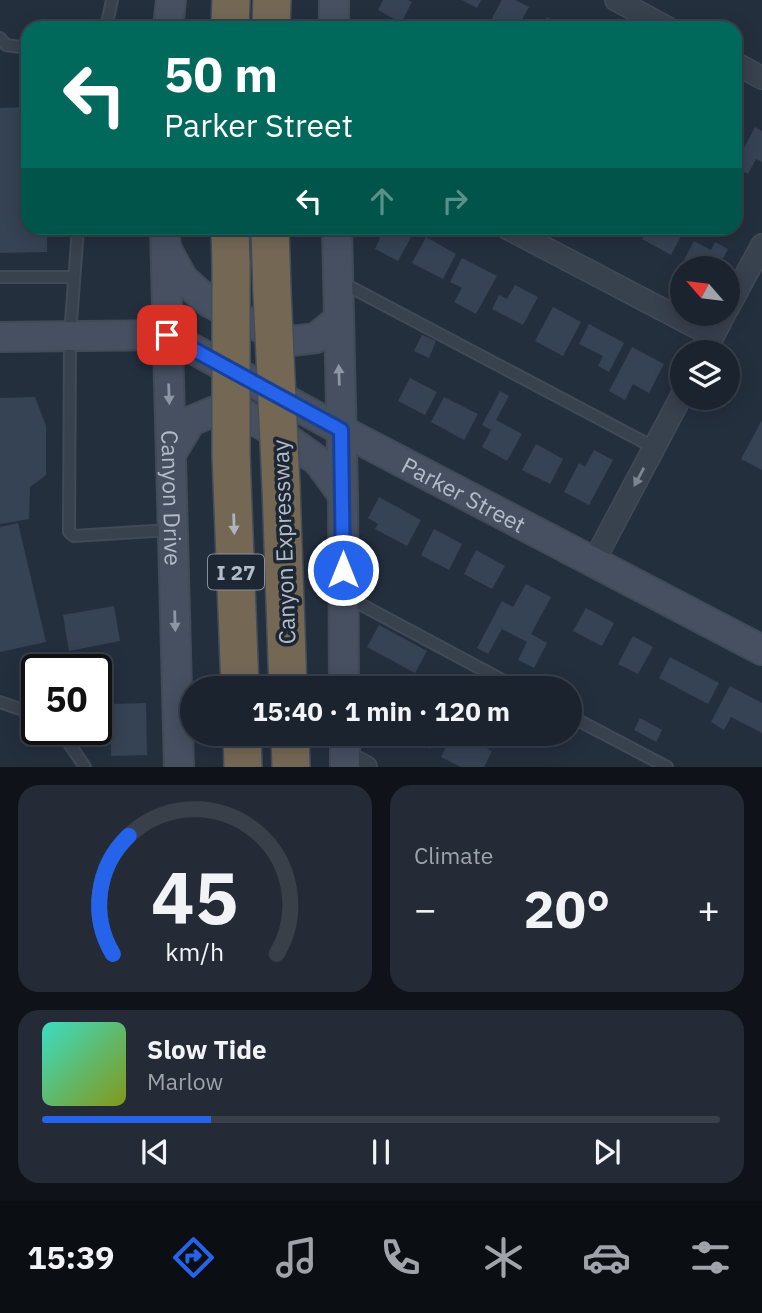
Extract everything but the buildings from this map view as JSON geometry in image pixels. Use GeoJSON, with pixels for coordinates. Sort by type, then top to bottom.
{"type":"FeatureCollection","features":[{"type":"Feature","properties":{"kind":"highway"},"geometry":{"type":"LineString","coordinates":[[230,21],[231,0]]}},
{"type":"Feature","properties":{"kind":"highway"},"geometry":{"type":"LineString","coordinates":[[271,21],[272,0]]}},
{"type":"Feature","properties":{"kind":"highway","name":"I 27"},"geometry":{"type":"LineString","coordinates":[[230,235],[231,455],[240,676]]}},
{"type":"Feature","properties":{"kind":"highway","name":"Canyon Expressway"},"geometry":{"type":"LineString","coordinates":[[270,235],[288,676]]}},
{"type":"Feature","properties":{"kind":"highway"},"geometry":{"type":"LineString","coordinates":[[242,746],[243,767]]}},
{"type":"Feature","properties":{"kind":"highway"},"geometry":{"type":"LineString","coordinates":[[290,746],[291,767]]}},
{"type":"Feature","properties":{"kind":"main road"},"geometry":{"type":"LineString","coordinates":[[170,21],[171,0]]}},
{"type":"Feature","properties":{"kind":"main road"},"geometry":{"type":"LineString","coordinates":[[334,0],[334,21]]}},
{"type":"Feature","properties":{"kind":"main road"},"geometry":{"type":"LineString","coordinates":[[337,235],[344,676]]}},
{"type":"Feature","properties":{"kind":"main road"},"geometry":{"type":"LineString","coordinates":[[165,236],[183,279],[209,302],[262,328],[292,341],[316,338],[338,320]]}},
{"type":"Feature","properties":{"kind":"main road","name":"Canyon Drive"},"geometry":{"type":"LineString","coordinates":[[165,236],[179,767]]}},
{"type":"Feature","properties":{"kind":"main road"},"geometry":{"type":"LineString","coordinates":[[0,338],[167,335]]}},
{"type":"Feature","properties":{"kind":"main road","name":"Parker Street"},"geometry":{"type":"LineString","coordinates":[[167,335],[341,430],[762,650]]}},
{"type":"Feature","properties":{"kind":"main road"},"geometry":{"type":"LineString","coordinates":[[170,454],[191,421],[215,411],[244,414],[318,461],[343,495]]}},
{"type":"Feature","properties":{"kind":"street"},"geometry":{"type":"LineString","coordinates":[[615,0],[655,21]]}},
{"type":"Feature","properties":{"kind":"street"},"geometry":{"type":"LineString","coordinates":[[742,67],[762,78]]}},
{"type":"Feature","properties":{"kind":"street"},"geometry":{"type":"LineString","coordinates":[[519,235],[702,340]]}},
{"type":"Feature","properties":{"kind":"street"},"geometry":{"type":"LineString","coordinates":[[740,286],[762,244]]}},
{"type":"Feature","properties":{"kind":"street"},"geometry":{"type":"LineString","coordinates":[[594,561],[674,410]]}},
{"type":"Feature","properties":{"kind":"lane"},"geometry":{"type":"LineString","coordinates":[[108,21],[112,0]]}},
{"type":"Feature","properties":{"kind":"lane"},"geometry":{"type":"LineString","coordinates":[[0,38],[6,45],[21,47]]}},
{"type":"Feature","properties":{"kind":"lane"},"geometry":{"type":"LineString","coordinates":[[77,235],[70,336],[69,532],[74,537],[173,530]]}},
{"type":"Feature","properties":{"kind":"lane"},"geometry":{"type":"LineString","coordinates":[[0,277],[74,278]]}},
{"type":"Feature","properties":{"kind":"lane"},"geometry":{"type":"LineString","coordinates":[[337,280],[655,448]]}},
{"type":"Feature","properties":{"kind":"lane"},"geometry":{"type":"LineString","coordinates":[[343,595],[495,676]]}},
{"type":"Feature","properties":{"kind":"lane"},"geometry":{"type":"LineString","coordinates":[[0,702],[21,709]]}},
{"type":"Feature","properties":{"kind":"lane"},"geometry":{"type":"LineString","coordinates":[[582,722],[667,767]]}},
{"type":"Feature","properties":{"kind":"lane"},"geometry":{"type":"LineString","coordinates":[[70,745],[85,767]]}},
{"type":"Feature","properties":{"kind":"route"},"geometry":{"type":"LineString","coordinates":[[167,335],[341,430],[343,570]]}}]}
